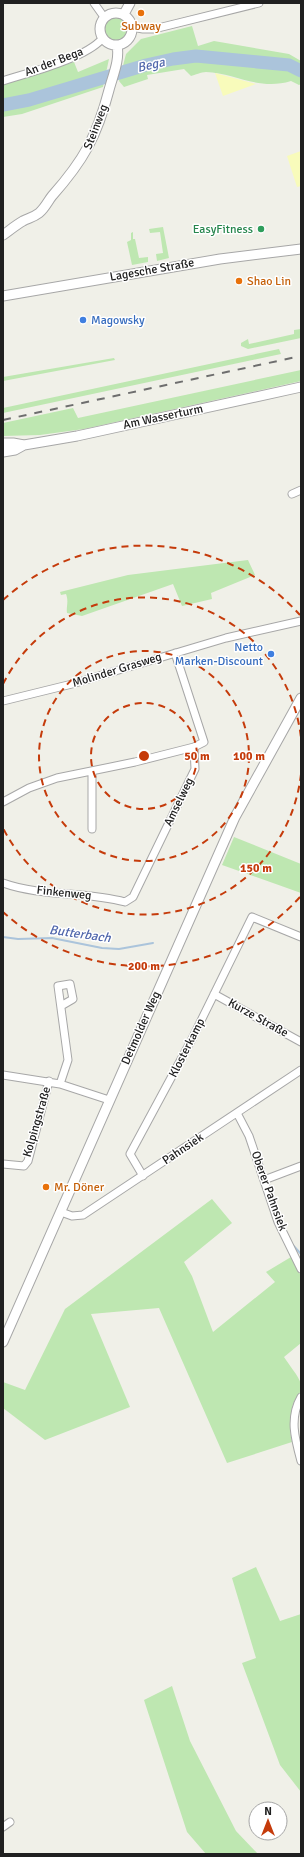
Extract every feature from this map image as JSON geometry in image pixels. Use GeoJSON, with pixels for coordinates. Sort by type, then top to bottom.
{"type":"FeatureCollection","features":[{"type":"Feature","properties":{"kind":"street"},"geometry":{"type":"LineString","coordinates":[[94,3],[104,17]]}},
{"type":"Feature","properties":{"kind":"street"},"geometry":{"type":"LineString","coordinates":[[124,14],[130,3]]}},
{"type":"Feature","properties":{"kind":"street"},"geometry":{"type":"LineString","coordinates":[[132,27],[154,29],[259,3]]}},
{"type":"Feature","properties":{"kind":"street"},"geometry":{"type":"LineString","coordinates":[[114,12],[124,14],[129,18],[132,27],[129,39],[117,45],[109,44],[102,39],[99,30],[104,17],[114,12]]}},
{"type":"Feature","properties":{"kind":"street","name":"An der Bega"},"geometry":{"type":"LineString","coordinates":[[3,81],[69,58],[95,46],[102,39]]}},
{"type":"Feature","properties":{"kind":"street","name":"Steinweg"},"geometry":{"type":"LineString","coordinates":[[3,235],[24,221],[36,208],[51,198],[71,175],[85,154],[100,122],[110,88],[118,58],[117,45]]}},
{"type":"Feature","properties":{"kind":"street","name":"Lagesche Straße"},"geometry":{"type":"LineString","coordinates":[[3,296],[227,258],[301,249]]}},
{"type":"Feature","properties":{"kind":"street","name":"Am Wasserturm"},"geometry":{"type":"LineString","coordinates":[[3,452],[15,450],[24,445],[301,387]]}},
{"type":"Feature","properties":{"kind":"street","name":"Am Wasserturm"},"geometry":{"type":"LineString","coordinates":[[3,443],[24,445]]}},
{"type":"Feature","properties":{"kind":"street"},"geometry":{"type":"LineString","coordinates":[[292,494],[301,490]]}},
{"type":"Feature","properties":{"kind":"street","name":"Molinder Grasweg"},"geometry":{"type":"LineString","coordinates":[[3,701],[72,684],[226,638],[301,621]]}},
{"type":"Feature","properties":{"kind":"street"},"geometry":{"type":"LineString","coordinates":[[3,802],[29,788],[57,778],[92,772],[194,747],[204,742],[175,653]]}},
{"type":"Feature","properties":{"kind":"street","name":"Detmolder Weg"},"geometry":{"type":"LineString","coordinates":[[3,1342],[235,817],[301,698]]}},
{"type":"Feature","properties":{"kind":"street","name":"Amselweg"},"geometry":{"type":"LineString","coordinates":[[125,902],[133,897],[195,769],[194,747]]}},
{"type":"Feature","properties":{"kind":"street"},"geometry":{"type":"LineString","coordinates":[[92,772],[92,830]]}},
{"type":"Feature","properties":{"kind":"street","name":"Finkenweg"},"geometry":{"type":"LineString","coordinates":[[3,883],[16,888],[57,894],[106,897],[125,902]]}},
{"type":"Feature","properties":{"kind":"street","name":"Klosterkamp"},"geometry":{"type":"LineString","coordinates":[[143,1176],[130,1154],[214,994],[252,917],[301,937]]}},
{"type":"Feature","properties":{"kind":"street","name":"Kurze Straße"},"geometry":{"type":"LineString","coordinates":[[214,994],[301,1042]]}},
{"type":"Feature","properties":{"kind":"street"},"geometry":{"type":"LineString","coordinates":[[60,1084],[68,1060],[61,1006]]}},
{"type":"Feature","properties":{"kind":"street","name":"Pahnsiek"},"geometry":{"type":"LineString","coordinates":[[61,1212],[72,1216],[83,1215],[301,1070]]}},
{"type":"Feature","properties":{"kind":"street"},"geometry":{"type":"LineString","coordinates":[[3,1075],[49,1081],[109,1100]]}},
{"type":"Feature","properties":{"kind":"street","name":"Kolpingstraße"},"geometry":{"type":"LineString","coordinates":[[3,1164],[24,1166],[28,1161],[49,1081]]}},
{"type":"Feature","properties":{"kind":"street","name":"Oberer Pahnsiek"},"geometry":{"type":"LineString","coordinates":[[238,1113],[249,1136],[278,1222],[301,1268]]}},
{"type":"Feature","properties":{"kind":"street"},"geometry":{"type":"LineString","coordinates":[[264,1180],[301,1166]]}},
{"type":"Feature","properties":{"kind":"street"},"geometry":{"type":"LineString","coordinates":[[301,1396],[294,1418],[295,1438],[301,1461]]}},
{"type":"Feature","properties":{"kind":"street"},"geometry":{"type":"LineString","coordinates":[[3,1827],[10,1822]]}},
{"type":"Feature","properties":{"kind":"shaded area"},"geometry":{"type":"Polygon","coordinates":[[[116,16],[125,19],[128,28],[125,37],[116,40],[107,37],[104,28],[107,19],[116,16]]]}},
{"type":"Feature","properties":{"kind":"shaded area"},"geometry":{"type":"Polygon","coordinates":[[[192,26],[198,46],[214,41],[289,54],[301,61],[301,84],[299,85],[291,81],[279,84],[258,83],[227,75],[206,72],[191,76],[184,69],[147,75],[148,79],[124,87],[119,81],[126,54],[141,39],[192,26]]]}},
{"type":"Feature","properties":{"kind":"shaded area"},"geometry":{"type":"Polygon","coordinates":[[[109,59],[103,87],[22,114],[3,117],[3,84],[74,62],[78,72],[109,59]]]}},
{"type":"Feature","properties":{"kind":"shaded area"},"geometry":{"type":"Polygon","coordinates":[[[163,227],[169,258],[157,261],[156,254],[163,253],[160,232],[150,233],[149,229],[163,227]]]}},
{"type":"Feature","properties":{"kind":"shaded area"},"geometry":{"type":"Polygon","coordinates":[[[133,232],[133,239],[135,239],[139,258],[148,257],[148,262],[132,265],[127,242],[131,240],[131,233],[133,232]]]}},
{"type":"Feature","properties":{"kind":"shaded area"},"geometry":{"type":"Polygon","coordinates":[[[301,329],[301,338],[248,349],[241,346],[241,343],[248,339],[249,344],[294,334],[294,330],[301,329]]]}},
{"type":"Feature","properties":{"kind":"shaded area"},"geometry":{"type":"Polygon","coordinates":[[[279,349],[281,354],[3,413],[3,408],[279,349]]]}},
{"type":"Feature","properties":{"kind":"shaded area"},"geometry":{"type":"Polygon","coordinates":[[[114,358],[115,360],[3,381],[3,377],[114,358]]]}},
{"type":"Feature","properties":{"kind":"shaded area"},"geometry":{"type":"Polygon","coordinates":[[[301,370],[301,381],[84,429],[40,435],[3,436],[3,423],[73,408],[78,418],[301,370]]]}},
{"type":"Feature","properties":{"kind":"shaded area"},"geometry":{"type":"Polygon","coordinates":[[[248,560],[255,575],[211,593],[212,599],[182,606],[173,584],[82,616],[67,613],[66,594],[61,595],[60,592],[128,575],[248,560]]]}},
{"type":"Feature","properties":{"kind":"shaded area"},"geometry":{"type":"Polygon","coordinates":[[[234,837],[301,864],[301,893],[222,865],[234,837]]]}},
{"type":"Feature","properties":{"kind":"shaded area"},"geometry":{"type":"Polygon","coordinates":[[[212,1199],[232,1223],[184,1262],[192,1276],[213,1332],[275,1282],[266,1272],[291,1257],[301,1276],[301,1343],[284,1357],[301,1384],[300,1392],[293,1404],[291,1413],[290,1428],[292,1442],[227,1463],[159,1308],[91,1314],[130,1407],[45,1440],[3,1408],[3,1382],[25,1390],[65,1309],[212,1199]]]}},
{"type":"Feature","properties":{"kind":"shaded area"},"geometry":{"type":"Polygon","coordinates":[[[256,1567],[280,1621],[301,1614],[301,1792],[280,1765],[242,1663],[256,1658],[232,1578],[256,1567]]]}},
{"type":"Feature","properties":{"kind":"shaded area"},"geometry":{"type":"Polygon","coordinates":[[[172,1686],[190,1741],[236,1831],[258,1854],[206,1854],[187,1832],[144,1700],[172,1686]]]}},
{"type":"Feature","properties":{"kind":"sand"},"geometry":{"type":"Polygon","coordinates":[[[215,73],[256,84],[223,96],[215,73]]]}},
{"type":"Feature","properties":{"kind":"sand"},"geometry":{"type":"Polygon","coordinates":[[[301,151],[301,186],[297,187],[287,156],[301,151]]]}},
{"type":"Feature","properties":{"kind":"waterway","name":"Bega"},"geometry":{"type":"LineString","coordinates":[[3,105],[29,100],[146,65],[196,56],[289,65],[301,71]]}},
{"type":"Feature","properties":{"kind":"waterway","name":"Butterbach"},"geometry":{"type":"LineString","coordinates":[[3,937],[18,939],[52,938],[102,948],[119,949],[153,943]]}},
{"type":"Feature","properties":{"kind":"waterway"},"geometry":{"type":"LineString","coordinates":[[291,1243],[301,1254]]}},
{"type":"Feature","properties":{"kind":"railway"},"geometry":{"type":"LineString","coordinates":[[3,420],[301,356]]}},
{"type":"Feature","properties":{"kind":"place","name":"Subway"},"geometry":{"type":"Point","coordinates":[141,13]}},
{"type":"Feature","properties":{"kind":"place","name":"EasyFitness"},"geometry":{"type":"Point","coordinates":[261,229]}},
{"type":"Feature","properties":{"kind":"place","name":"Shao Lin"},"geometry":{"type":"Point","coordinates":[239,281]}},
{"type":"Feature","properties":{"kind":"place","name":"Magowsky"},"geometry":{"type":"Point","coordinates":[83,320]}},
{"type":"Feature","properties":{"kind":"place","name":"Netto Marken-Discount"},"geometry":{"type":"Point","coordinates":[271,654]}},
{"type":"Feature","properties":{"kind":"place","name":"Mr. Döner"},"geometry":{"type":"Point","coordinates":[46,1187]}}]}
